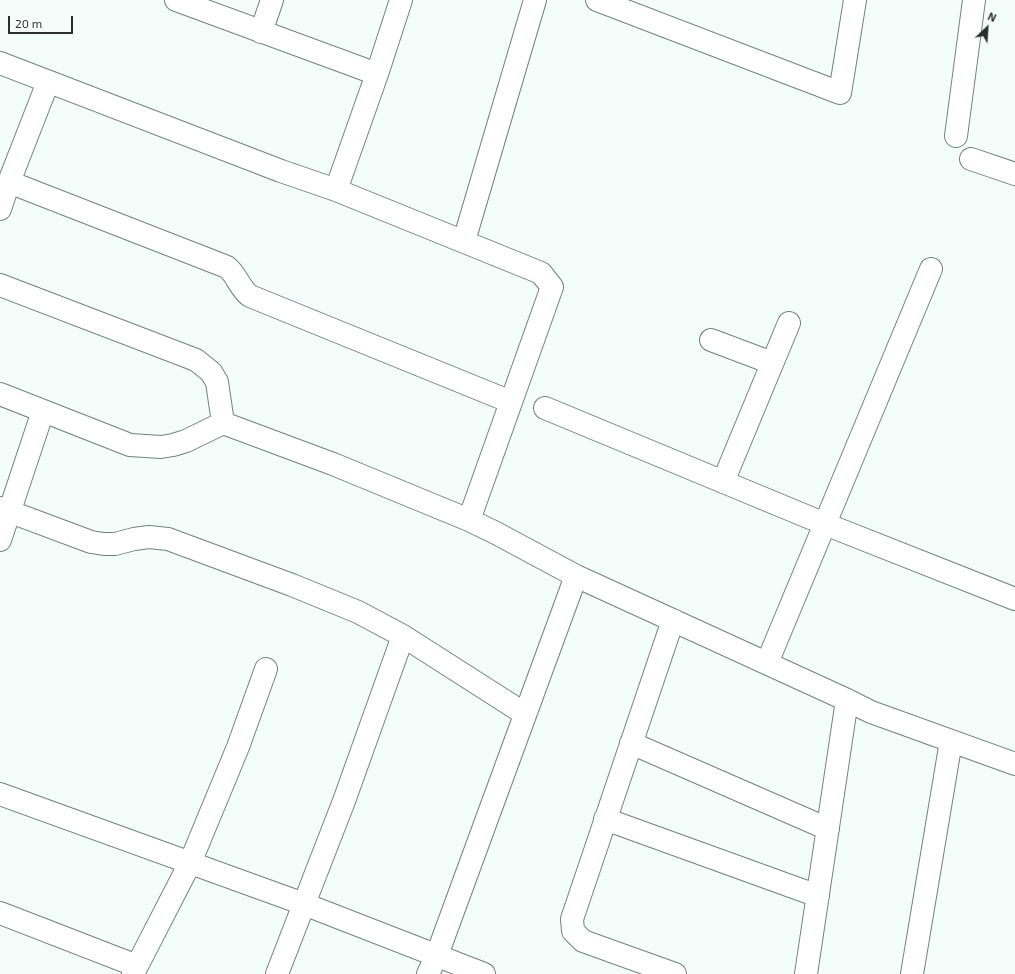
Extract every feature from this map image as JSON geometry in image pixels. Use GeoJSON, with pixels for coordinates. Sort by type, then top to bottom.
{"type":"FeatureCollection","features":[{"type":"Feature","properties":{"kind":"street"},"geometry":{"type":"LineString","coordinates":[[176,0],[377,74]]}},
{"type":"Feature","properties":{"kind":"street"},"geometry":{"type":"LineString","coordinates":[[262,32],[272,0]]}},
{"type":"Feature","properties":{"kind":"street"},"geometry":{"type":"LineString","coordinates":[[336,190],[377,74],[401,0]]}},
{"type":"Feature","properties":{"kind":"street"},"geometry":{"type":"LineString","coordinates":[[464,241],[535,0]]}},
{"type":"Feature","properties":{"kind":"street"},"geometry":{"type":"LineString","coordinates":[[597,0],[840,93],[855,0]]}},
{"type":"Feature","properties":{"kind":"street"},"geometry":{"type":"LineString","coordinates":[[956,136],[974,0]]}},
{"type":"Feature","properties":{"kind":"street"},"geometry":{"type":"LineString","coordinates":[[0,64],[281,171],[336,190],[541,273],[552,287],[469,520]]}},
{"type":"Feature","properties":{"kind":"street"},"geometry":{"type":"LineString","coordinates":[[0,208],[48,82]]}},
{"type":"Feature","properties":{"kind":"street"},"geometry":{"type":"LineString","coordinates":[[970,159],[1015,174]]}},
{"type":"Feature","properties":{"kind":"street"},"geometry":{"type":"LineString","coordinates":[[9,182],[227,267],[231,270],[246,293],[250,296],[511,402]]}},
{"type":"Feature","properties":{"kind":"street"},"geometry":{"type":"LineString","coordinates":[[767,663],[931,269]]}},
{"type":"Feature","properties":{"kind":"street"},"geometry":{"type":"LineString","coordinates":[[0,285],[196,360],[211,372],[218,382],[223,423]]}},
{"type":"Feature","properties":{"kind":"street"},"geometry":{"type":"LineString","coordinates":[[723,482],[789,323]]}},
{"type":"Feature","properties":{"kind":"street"},"geometry":{"type":"LineString","coordinates":[[711,340],[772,363]]}},
{"type":"Feature","properties":{"kind":"street"},"geometry":{"type":"LineString","coordinates":[[0,394],[130,445],[161,447],[174,445],[186,441],[223,423],[333,464],[469,520],[576,576],[848,700],[871,712],[1015,764]]}},
{"type":"Feature","properties":{"kind":"street"},"geometry":{"type":"LineString","coordinates":[[545,408],[825,524],[1015,599]]}},
{"type":"Feature","properties":{"kind":"street"},"geometry":{"type":"LineString","coordinates":[[0,540],[5,510],[43,411]]}},
{"type":"Feature","properties":{"kind":"street"},"geometry":{"type":"LineString","coordinates":[[5,510],[92,542],[115,544],[149,537],[168,540],[292,585],[358,612],[403,636],[525,714]]}},
{"type":"Feature","properties":{"kind":"street"},"geometry":{"type":"LineString","coordinates":[[432,965],[576,576]]}},
{"type":"Feature","properties":{"kind":"street"},"geometry":{"type":"LineString","coordinates":[[673,620],[572,919],[573,931],[583,941],[674,974]]}},
{"type":"Feature","properties":{"kind":"street"},"geometry":{"type":"LineString","coordinates":[[277,974],[344,801],[403,636]]}},
{"type":"Feature","properties":{"kind":"street"},"geometry":{"type":"LineString","coordinates":[[0,913],[135,970],[190,863],[238,747],[266,669]]}},
{"type":"Feature","properties":{"kind":"street"},"geometry":{"type":"LineString","coordinates":[[806,974],[848,700]]}},
{"type":"Feature","properties":{"kind":"street"},"geometry":{"type":"LineString","coordinates":[[912,974],[951,741]]}},
{"type":"Feature","properties":{"kind":"street"},"geometry":{"type":"LineString","coordinates":[[631,743],[828,829]]}},
{"type":"Feature","properties":{"kind":"street"},"geometry":{"type":"LineString","coordinates":[[0,794],[304,904],[432,965],[484,974]]}},
{"type":"Feature","properties":{"kind":"street"},"geometry":{"type":"LineString","coordinates":[[606,819],[818,896]]}}]}
